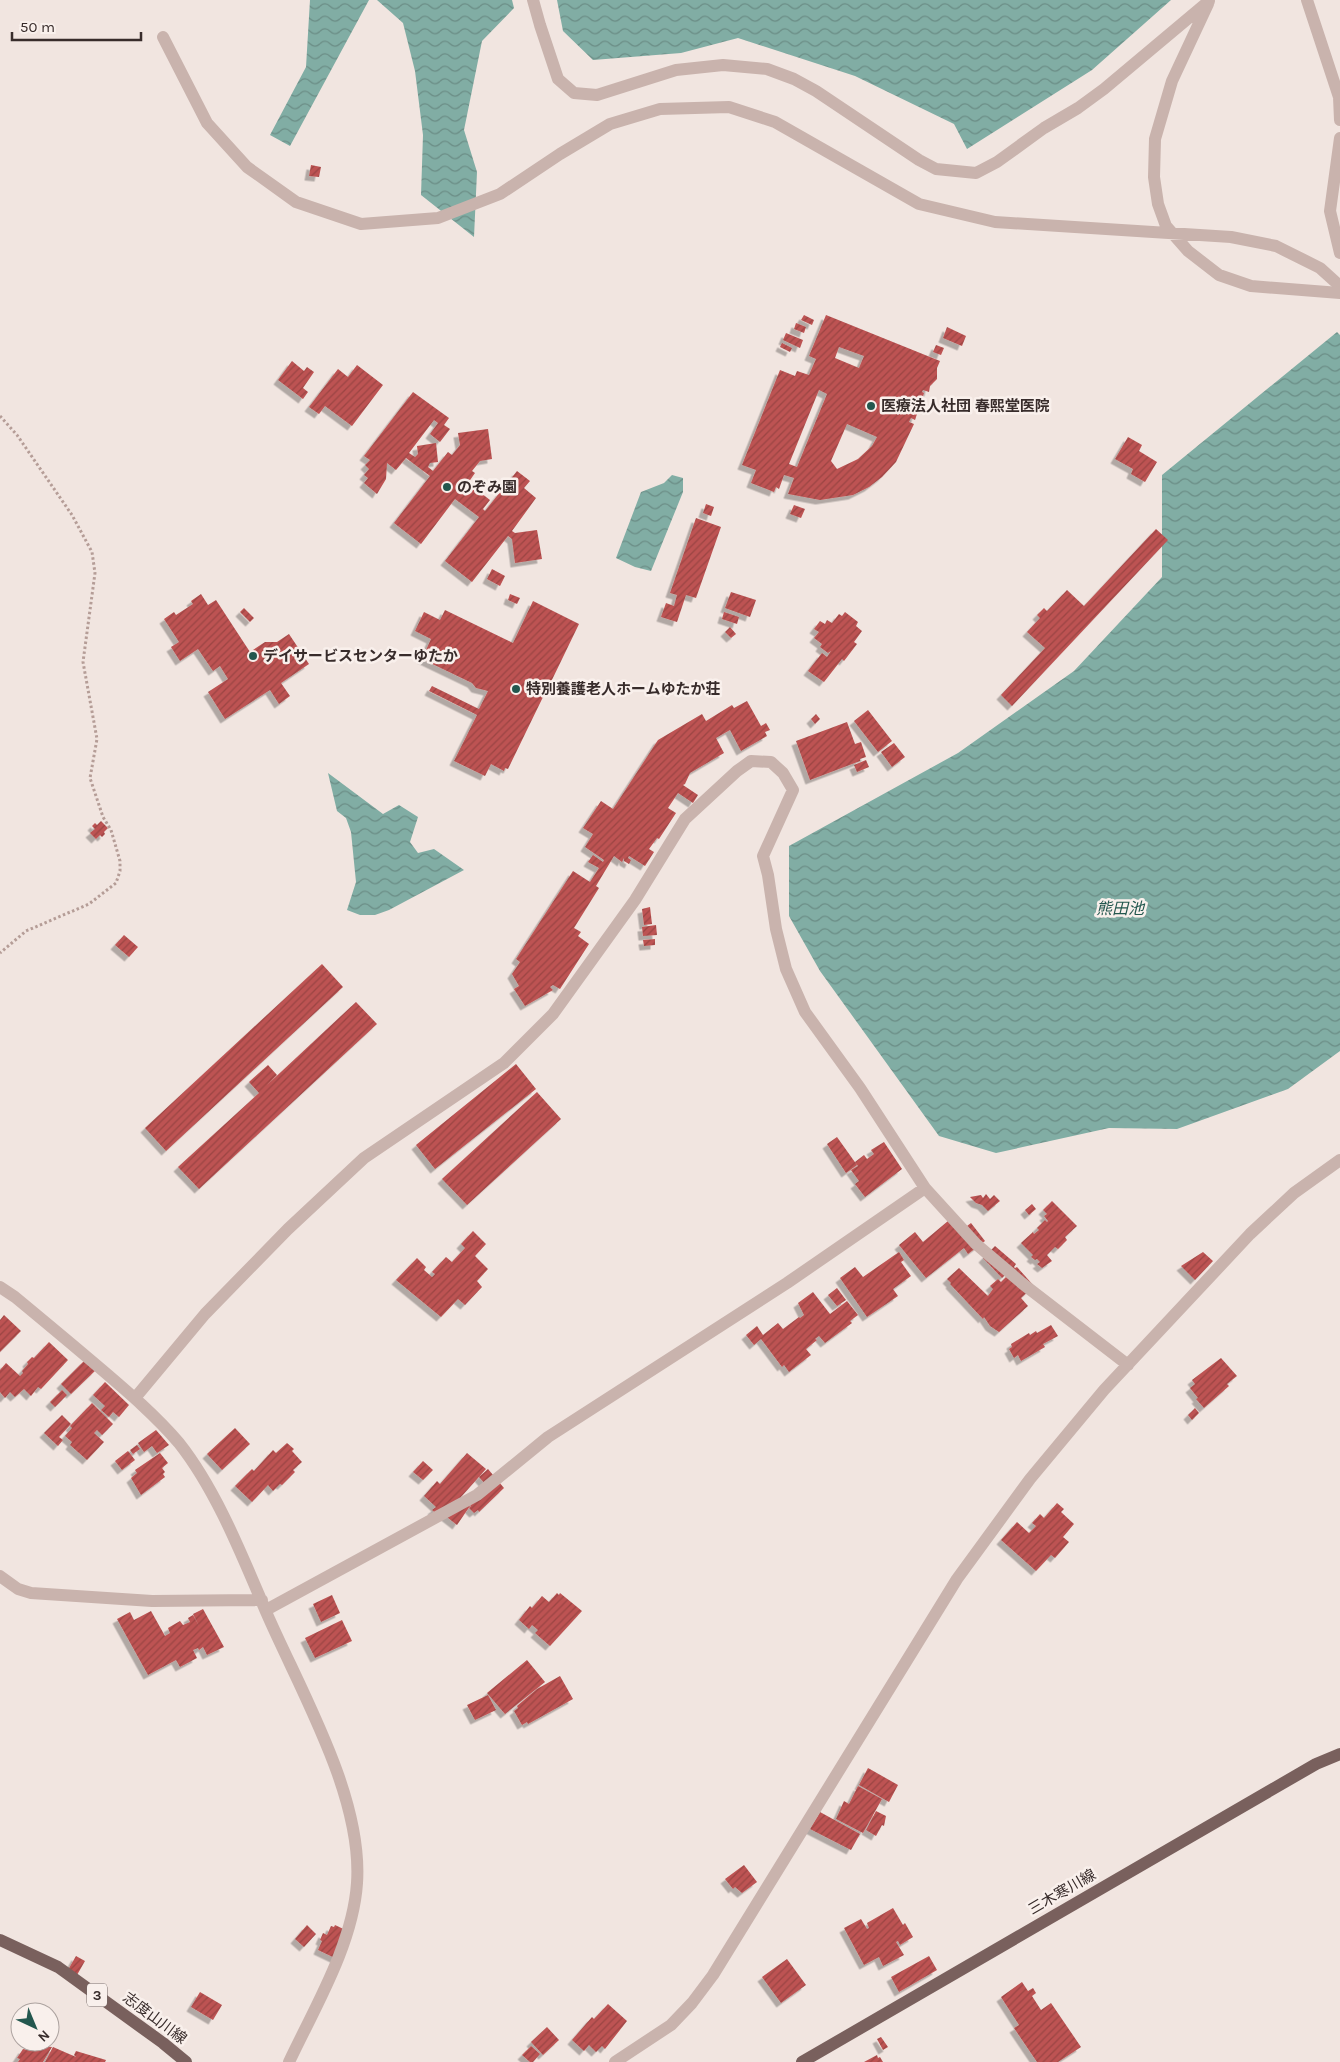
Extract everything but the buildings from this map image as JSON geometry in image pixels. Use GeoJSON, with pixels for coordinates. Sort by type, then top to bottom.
{"type":"FeatureCollection","features":[{"type":"Feature","properties":{"kind":"main road","name":"三木寒川線"},"geometry":{"type":"LineString","coordinates":[[802,2062],[1240,1807],[1316,1764],[1340,1754]]}},
{"type":"Feature","properties":{"kind":"main road","name":"志度山川線"},"geometry":{"type":"LineString","coordinates":[[0,1940],[58,1968],[163,2043],[186,2062]]}},
{"type":"Feature","properties":{"kind":"street"},"geometry":{"type":"LineString","coordinates":[[534,0],[540,25],[558,79],[574,93],[598,95],[676,70],[723,65],[767,69],[794,79],[816,91],[919,160],[936,169],[976,173],[997,162],[1044,128],[1078,108],[1104,89],[1209,1]]}},
{"type":"Feature","properties":{"kind":"street"},"geometry":{"type":"LineString","coordinates":[[1307,0],[1339,97],[1340,120]]}},
{"type":"Feature","properties":{"kind":"street"},"geometry":{"type":"LineString","coordinates":[[1209,1],[1172,81],[1154,139],[1154,177],[1158,204],[1166,226],[1188,251],[1219,274],[1251,286],[1340,293]]}},
{"type":"Feature","properties":{"kind":"street"},"geometry":{"type":"LineString","coordinates":[[163,37],[207,123],[247,167],[296,202],[361,224],[438,218],[500,194],[610,124],[660,109],[729,108],[775,122],[919,204],[996,222],[1231,236],[1276,246],[1320,268],[1340,286]]}},
{"type":"Feature","properties":{"kind":"street"},"geometry":{"type":"LineString","coordinates":[[1340,138],[1330,210],[1340,253]]}},
{"type":"Feature","properties":{"kind":"street"},"geometry":{"type":"LineString","coordinates":[[135,1398],[205,1314],[288,1229],[364,1158],[504,1063],[552,1014],[635,900],[685,820],[737,770],[751,761],[771,762],[783,773],[793,790],[763,856],[768,875],[776,929],[786,969],[805,1012],[845,1066],[924,1188],[976,1244],[1023,1284],[1128,1365]]}},
{"type":"Feature","properties":{"kind":"street"},"geometry":{"type":"LineString","coordinates":[[615,2062],[671,2025],[692,2003],[713,1975],[958,1578],[1030,1479],[1104,1390],[1250,1234],[1294,1193],[1338,1166]]}},
{"type":"Feature","properties":{"kind":"street"},"geometry":{"type":"LineString","coordinates":[[0,1576],[18,1589],[31,1593],[152,1602],[264,1605],[477,1495],[548,1437],[787,1283],[924,1188]]}},
{"type":"Feature","properties":{"kind":"street"},"geometry":{"type":"LineString","coordinates":[[0,1287],[15,1297],[135,1398],[176,1440],[192,1460],[214,1500],[264,1605],[337,1769],[357,1845],[357,1884],[350,1923],[333,1968],[290,2062]]}},
{"type":"Feature","properties":{"kind":"path"},"geometry":{"type":"LineString","coordinates":[[0,416],[17,434],[72,515],[92,552],[95,573],[83,662],[97,739],[90,778],[103,817],[111,830],[120,861],[120,871],[116,883],[89,904],[26,931],[0,953]]}},
{"type":"Feature","properties":{"kind":"water"},"geometry":{"type":"Polygon","coordinates":[[[310,0],[369,0],[290,146],[270,135],[306,67],[310,0]]]}},
{"type":"Feature","properties":{"kind":"water"},"geometry":{"type":"Polygon","coordinates":[[[377,0],[512,0],[514,8],[482,41],[464,130],[477,172],[474,237],[421,195],[423,135],[415,71],[403,23],[377,0]]]}},
{"type":"Feature","properties":{"kind":"water"},"geometry":{"type":"Polygon","coordinates":[[[557,0],[1171,0],[1092,70],[967,149],[954,124],[855,76],[738,38],[681,53],[593,60],[563,31],[557,0]]]}},
{"type":"Feature","properties":{"kind":"water","name":"熊田池"},"geometry":{"type":"Polygon","coordinates":[[[1337,332],[1340,335],[1340,1051],[1288,1089],[1177,1129],[1109,1128],[996,1153],[939,1136],[820,971],[789,916],[789,846],[958,753],[1074,671],[1162,577],[1162,475],[1337,332]]]}},
{"type":"Feature","properties":{"kind":"water"},"geometry":{"type":"Polygon","coordinates":[[[672,475],[683,478],[683,492],[651,571],[635,567],[616,558],[641,492],[664,483],[672,475]]]}},
{"type":"Feature","properties":{"kind":"water"},"geometry":{"type":"Polygon","coordinates":[[[328,773],[383,814],[399,805],[418,817],[410,842],[418,853],[434,849],[464,870],[389,910],[375,915],[360,915],[347,910],[356,882],[351,832],[346,818],[337,811],[328,773]]]}},
{"type":"Feature","properties":{"kind":"place","name":"医療法人社団 春熙堂医院"},"geometry":{"type":"Point","coordinates":[871,406]}},
{"type":"Feature","properties":{"kind":"place","name":"のぞみ園"},"geometry":{"type":"Point","coordinates":[447,487]}},
{"type":"Feature","properties":{"kind":"place","name":"デイサービスセンターゆたか"},"geometry":{"type":"Point","coordinates":[253,656]}},
{"type":"Feature","properties":{"kind":"place","name":"特別養護老人ホームゆたか荘"},"geometry":{"type":"Point","coordinates":[516,689]}}]}
